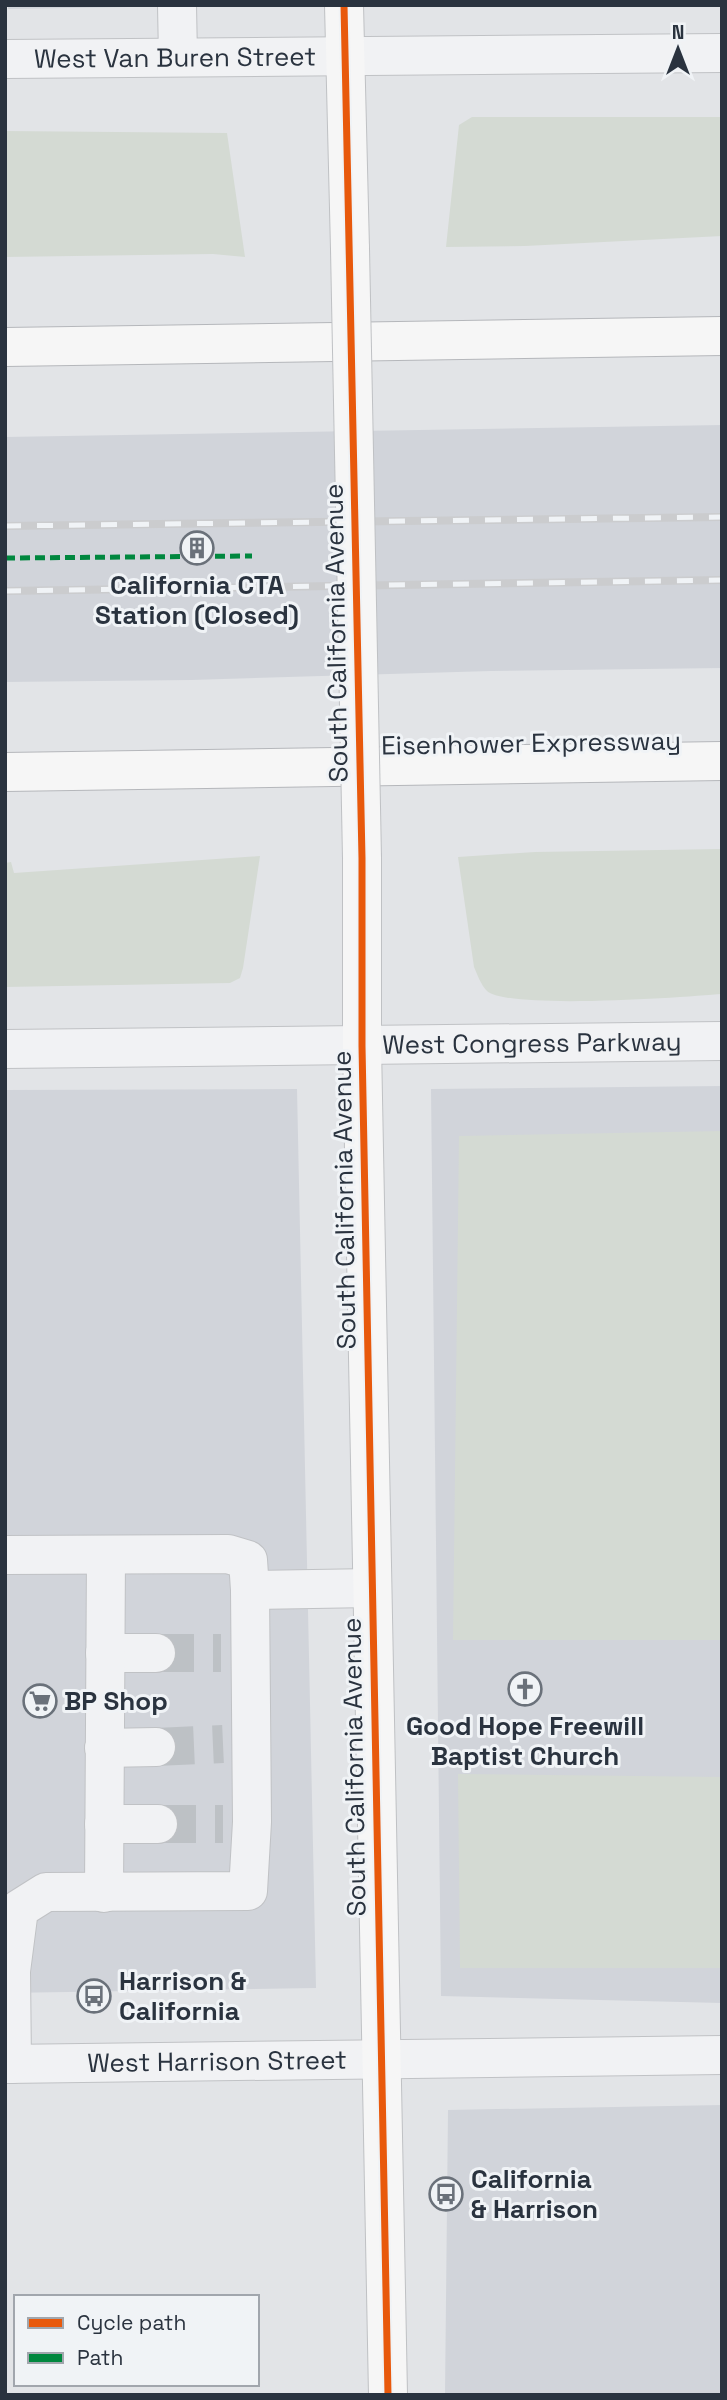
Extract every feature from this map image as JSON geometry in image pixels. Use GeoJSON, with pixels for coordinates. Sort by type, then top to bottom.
{"type":"FeatureCollection","features":[{"type":"Feature","properties":{"kind":"main road","name":"South California Avenue"},"geometry":{"type":"LineString","coordinates":[[344,5],[362,858],[362,1046],[387,2395]]}},
{"type":"Feature","properties":{"kind":"main road"},"geometry":{"type":"LineString","coordinates":[[5,347],[722,336]]}},
{"type":"Feature","properties":{"kind":"main road","name":"Eisenhower Expressway"},"geometry":{"type":"LineString","coordinates":[[5,772],[722,761]]}},
{"type":"Feature","properties":{"kind":"street"},"geometry":{"type":"LineString","coordinates":[[177,5],[178,57]]}},
{"type":"Feature","properties":{"kind":"street","name":"West Van Buren Street"},"geometry":{"type":"LineString","coordinates":[[5,59],[722,54]]}},
{"type":"Feature","properties":{"kind":"street","name":"West Congress Parkway"},"geometry":{"type":"LineString","coordinates":[[5,1049],[722,1041]]}},
{"type":"Feature","properties":{"kind":"street"},"geometry":{"type":"LineString","coordinates":[[9,2064],[9,1947],[19,1909],[46,1892],[248,1891],[238,1823],[235,1653],[250,1590],[248,1560],[228,1553],[10,1555]]}},
{"type":"Feature","properties":{"kind":"street"},"geometry":{"type":"LineString","coordinates":[[104,1893],[106,1555]]}},
{"type":"Feature","properties":{"kind":"street"},"geometry":{"type":"LineString","coordinates":[[250,1590],[372,1588]]}},
{"type":"Feature","properties":{"kind":"street"},"geometry":{"type":"LineString","coordinates":[[105,1653],[156,1653]]}},
{"type":"Feature","properties":{"kind":"street"},"geometry":{"type":"LineString","coordinates":[[104,1748],[156,1747]]}},
{"type":"Feature","properties":{"kind":"street"},"geometry":{"type":"LineString","coordinates":[[104,1824],[158,1825]]}},
{"type":"Feature","properties":{"kind":"street","name":"West Harrison Street"},"geometry":{"type":"LineString","coordinates":[[9,2064],[722,2055]]}},
{"type":"Feature","properties":{"kind":"shaded area"},"geometry":{"type":"Polygon","coordinates":[[[8,5],[249,5],[8,9],[8,5]]]}},
{"type":"Feature","properties":{"kind":"shaded area"},"geometry":{"type":"Polygon","coordinates":[[[472,117],[722,117],[722,236],[525,246],[446,247],[459,125],[472,117]]]}},
{"type":"Feature","properties":{"kind":"shaded area"},"geometry":{"type":"Polygon","coordinates":[[[5,131],[227,133],[245,257],[213,254],[5,257],[5,131]]]}},
{"type":"Feature","properties":{"kind":"shaded area"},"geometry":{"type":"Polygon","coordinates":[[[722,425],[722,668],[5,682],[5,437],[722,425]]]}},
{"type":"Feature","properties":{"kind":"shaded area"},"geometry":{"type":"Polygon","coordinates":[[[722,849],[722,994],[599,1001],[528,1000],[502,997],[487,991],[481,983],[474,967],[458,857],[535,852],[722,849]]]}},
{"type":"Feature","properties":{"kind":"shaded area"},"geometry":{"type":"Polygon","coordinates":[[[260,856],[240,978],[230,983],[5,987],[5,863],[11,862],[14,873],[260,856]]]}},
{"type":"Feature","properties":{"kind":"shaded area"},"geometry":{"type":"Polygon","coordinates":[[[722,1086],[722,2003],[441,1996],[431,1089],[722,1086]]]}},
{"type":"Feature","properties":{"kind":"shaded area"},"geometry":{"type":"Polygon","coordinates":[[[297,1089],[316,1988],[5,1993],[5,1090],[297,1089]]]}},
{"type":"Feature","properties":{"kind":"shaded area"},"geometry":{"type":"Polygon","coordinates":[[[722,1131],[722,1640],[453,1640],[459,1136],[722,1131]]]}},
{"type":"Feature","properties":{"kind":"shaded area"},"geometry":{"type":"Polygon","coordinates":[[[458,1774],[722,1777],[722,1968],[460,1968],[458,1774]]]}},
{"type":"Feature","properties":{"kind":"shaded area"},"geometry":{"type":"Polygon","coordinates":[[[722,2105],[722,2395],[445,2395],[448,2110],[722,2105]]]}},
{"type":"Feature","properties":{"kind":"tunnel"},"geometry":{"type":"LineString","coordinates":[[156,1653],[221,1653]]}},
{"type":"Feature","properties":{"kind":"tunnel"},"geometry":{"type":"LineString","coordinates":[[156,1747],[223,1744]]}},
{"type":"Feature","properties":{"kind":"tunnel"},"geometry":{"type":"LineString","coordinates":[[158,1824],[223,1824]]}},
{"type":"Feature","properties":{"kind":"railway"},"geometry":{"type":"LineString","coordinates":[[5,526],[722,517]]}},
{"type":"Feature","properties":{"kind":"railway"},"geometry":{"type":"LineString","coordinates":[[5,591],[722,580]]}},
{"type":"Feature","properties":{"kind":"marked path"},"geometry":{"type":"LineString","coordinates":[[5,558],[252,556]]}},
{"type":"Feature","properties":{"kind":"cycle path"},"geometry":{"type":"LineString","coordinates":[[344,5],[362,858],[362,1046],[388,2395]]}},
{"type":"Feature","properties":{"kind":"place","name":"California CTA Station (Closed)"},"geometry":{"type":"Point","coordinates":[197,548]}},
{"type":"Feature","properties":{"kind":"place","name":"Good Hope Freewill Baptist Church"},"geometry":{"type":"Point","coordinates":[525,1689]}},
{"type":"Feature","properties":{"kind":"place","name":"BP Shop"},"geometry":{"type":"Point","coordinates":[40,1701]}},
{"type":"Feature","properties":{"kind":"place","name":"Harrison & California"},"geometry":{"type":"Point","coordinates":[94,1996]}},
{"type":"Feature","properties":{"kind":"place","name":"California & Harrison"},"geometry":{"type":"Point","coordinates":[446,2194]}}]}
